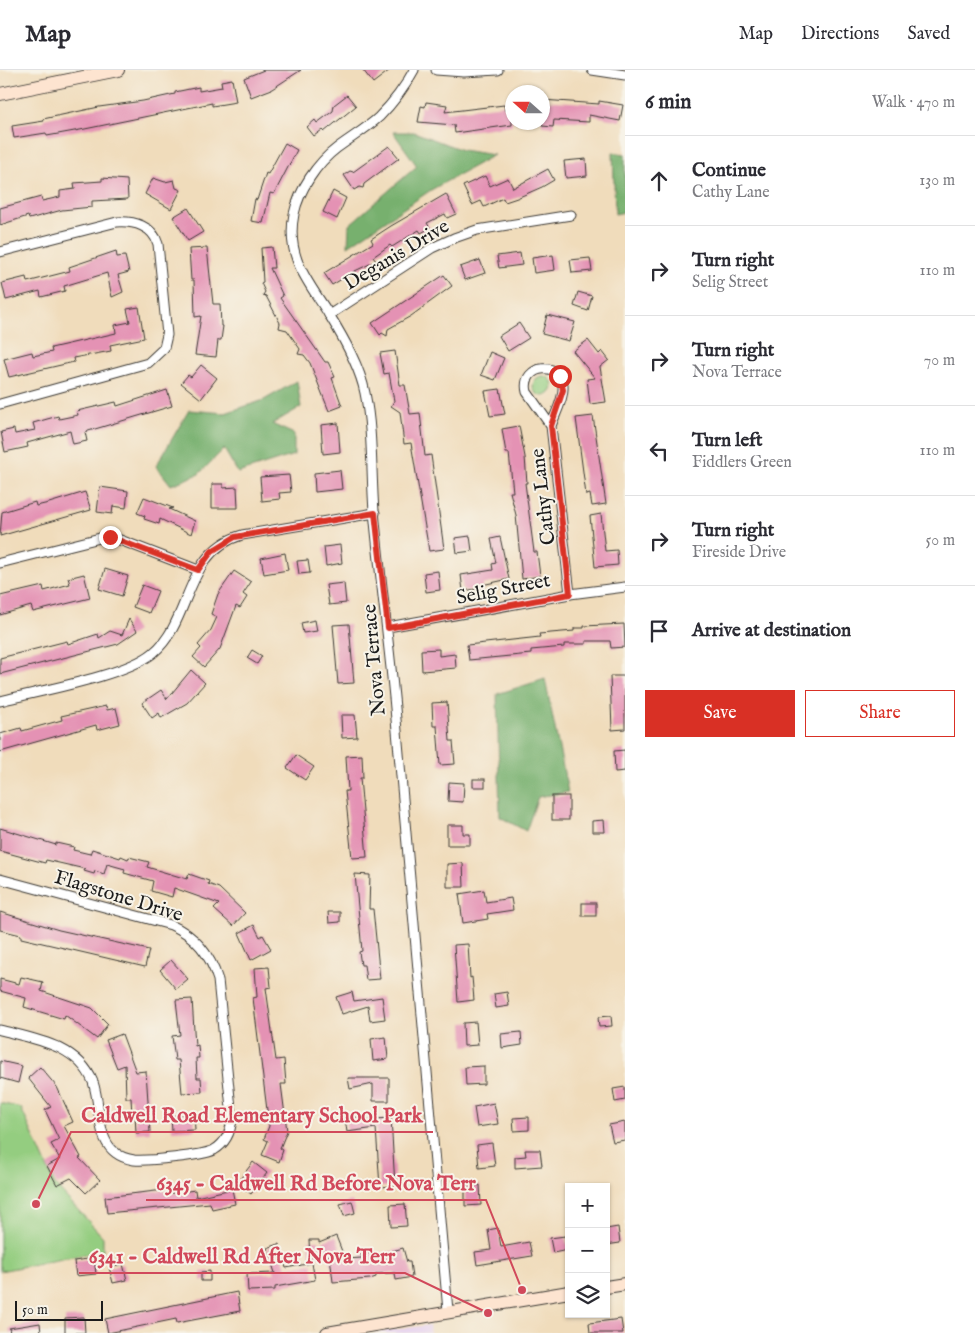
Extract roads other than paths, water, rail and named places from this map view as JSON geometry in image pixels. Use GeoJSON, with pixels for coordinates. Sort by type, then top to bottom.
{"type":"FeatureCollection","features":[{"type":"Feature","properties":{"kind":"street"},"geometry":{"type":"LineString","coordinates":[[0,94],[118,70]]}},
{"type":"Feature","properties":{"kind":"street","name":"Nova Terrace"},"geometry":{"type":"LineString","coordinates":[[414,70],[398,96],[379,117],[334,150],[321,163],[304,188],[293,220],[294,249],[306,283],[329,315],[359,370],[364,386],[375,513],[388,628],[448,1311]]}},
{"type":"Feature","properties":{"kind":"street"},"geometry":{"type":"LineString","coordinates":[[436,70],[464,72],[498,70]]}},
{"type":"Feature","properties":{"kind":"street"},"geometry":{"type":"LineString","coordinates":[[592,70],[625,75]]}},
{"type":"Feature","properties":{"kind":"street","name":"Deganis Drive"},"geometry":{"type":"LineString","coordinates":[[329,315],[432,248],[454,238],[477,230],[572,215]]}},
{"type":"Feature","properties":{"kind":"street"},"geometry":{"type":"LineString","coordinates":[[0,252],[117,222],[132,223],[145,227],[154,234],[158,244],[167,335],[160,353],[142,366],[0,404]]}},
{"type":"Feature","properties":{"kind":"street","name":"Cathy Lane"},"geometry":{"type":"LineString","coordinates":[[551,426],[527,392],[526,386],[529,375],[539,368],[545,367],[556,372],[563,382],[561,400],[551,426],[570,594]]}},
{"type":"Feature","properties":{"kind":"street"},"geometry":{"type":"LineString","coordinates":[[0,700],[119,670],[146,658],[167,637],[198,570],[212,551],[235,537],[375,513]]}},
{"type":"Feature","properties":{"kind":"street"},"geometry":{"type":"LineString","coordinates":[[0,563],[104,537],[120,540],[198,570]]}},
{"type":"Feature","properties":{"kind":"street","name":"Selig Street"},"geometry":{"type":"LineString","coordinates":[[388,628],[570,594],[625,587]]}},
{"type":"Feature","properties":{"kind":"street","name":"Flagstone Drive"},"geometry":{"type":"LineString","coordinates":[[0,879],[170,925],[188,934],[200,945],[211,961],[218,980],[232,1118],[229,1133],[220,1145],[212,1151],[136,1160],[126,1158],[112,1150],[105,1140],[92,1082],[78,1060],[51,1044],[0,1030]]}},
{"type":"Feature","properties":{"kind":"street"},"geometry":{"type":"LineString","coordinates":[[610,1286],[625,1284]]}},
{"type":"Feature","properties":{"kind":"street"},"geometry":{"type":"LineString","coordinates":[[327,1333],[565,1293]]}},
{"type":"Feature","properties":{"kind":"place","name":"Caldwell Road Elementary School Park"},"geometry":{"type":"Point","coordinates":[36,1204]}},
{"type":"Feature","properties":{"kind":"place","name":"6345 - Caldwell Rd Before Nova Terr"},"geometry":{"type":"Point","coordinates":[522,1290]}},
{"type":"Feature","properties":{"kind":"place","name":"6341 - Caldwell Rd After Nova Terr"},"geometry":{"type":"Point","coordinates":[488,1313]}}]}
